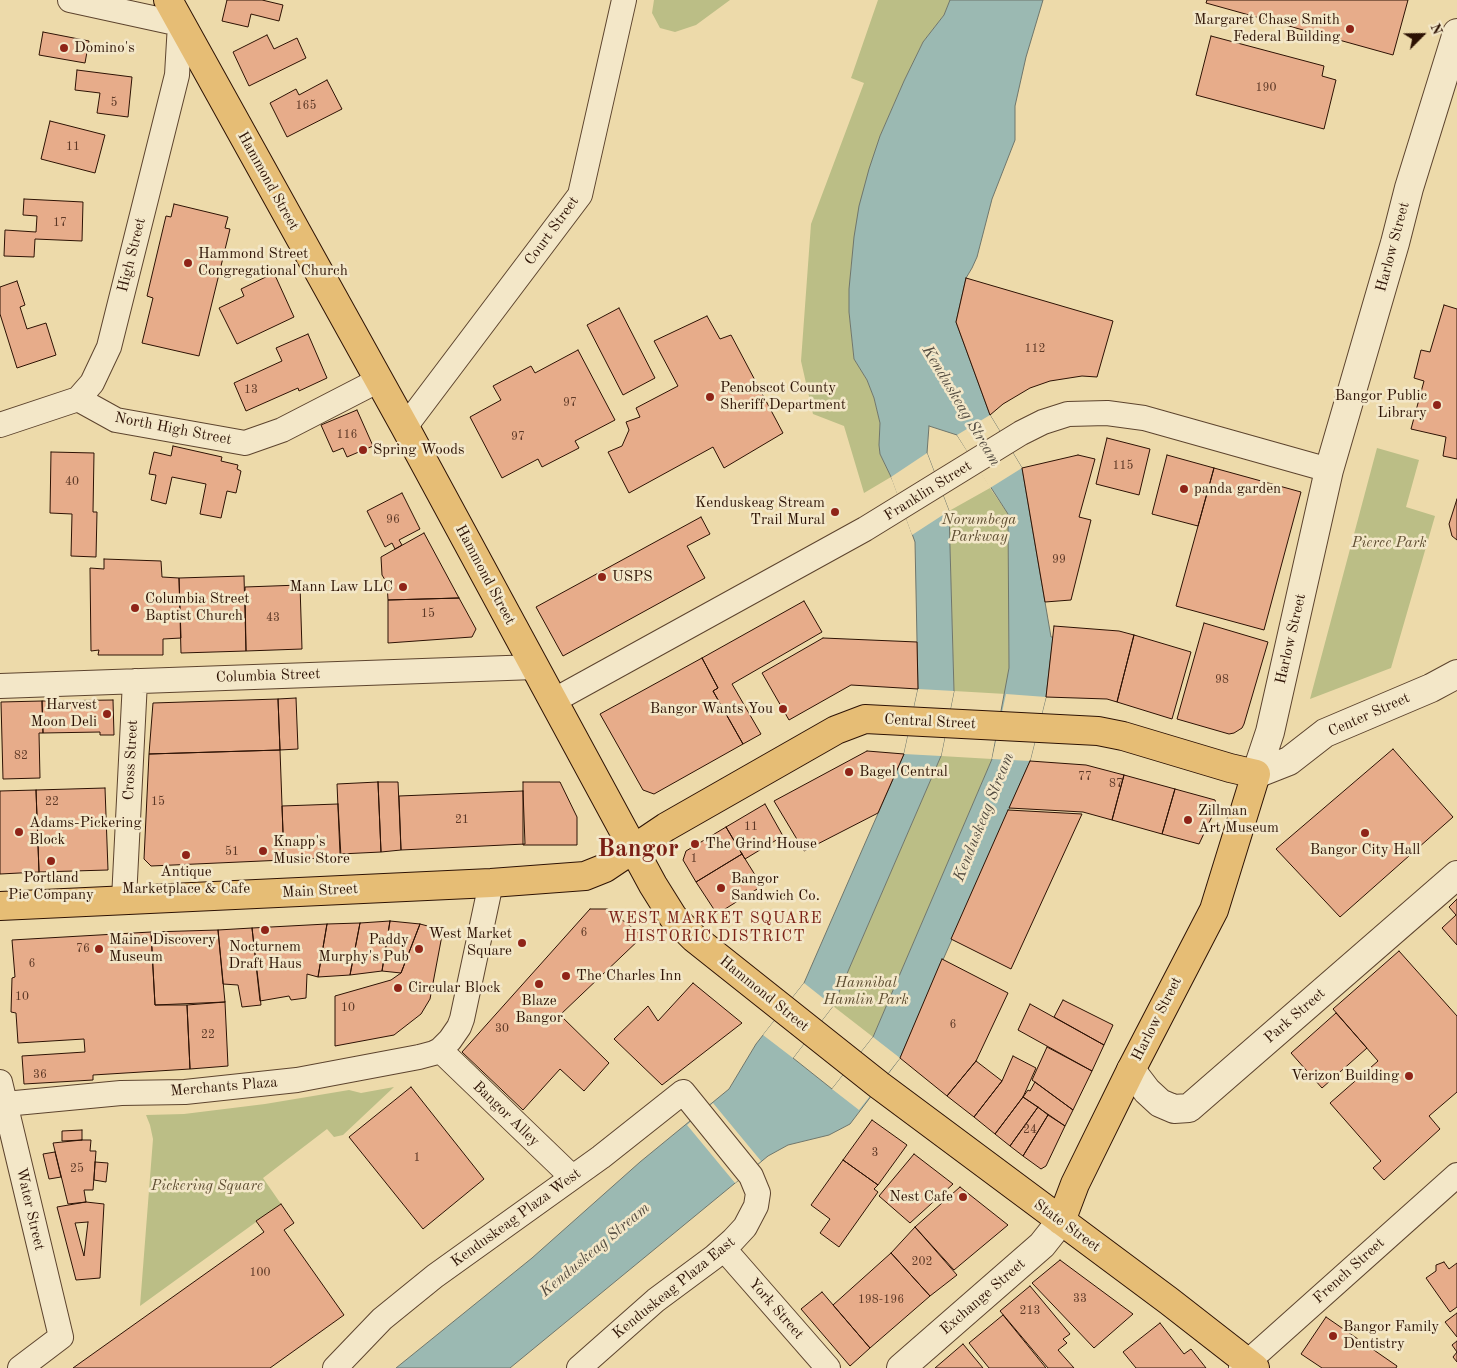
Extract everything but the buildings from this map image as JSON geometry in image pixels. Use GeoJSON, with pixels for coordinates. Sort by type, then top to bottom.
{"type":"FeatureCollection","features":[{"type":"Feature","properties":{"kind":"main road","name":"Hammond Street"},"geometry":{"type":"LineString","coordinates":[[168,0],[183,12],[633,850],[673,916],[694,938],[879,1085]]}},
{"type":"Feature","properties":{"kind":"main road","name":"Central Street"},"geometry":{"type":"LineString","coordinates":[[633,850],[666,827],[846,725],[865,719],[1110,733],[1256,774]]}},
{"type":"Feature","properties":{"kind":"main road","name":"Harlow Street"},"geometry":{"type":"LineString","coordinates":[[1062,1221],[1075,1184],[1131,1070],[1214,910],[1256,774]]}},
{"type":"Feature","properties":{"kind":"main road","name":"Main Street"},"geometry":{"type":"LineString","coordinates":[[0,906],[491,883],[586,876],[605,868],[633,850]]}},
{"type":"Feature","properties":{"kind":"main road","name":"State Street"},"geometry":{"type":"LineString","coordinates":[[879,1085],[1062,1221],[1247,1366]]}},
{"type":"Feature","properties":{"kind":"street"},"geometry":{"type":"LineString","coordinates":[[70,0],[183,12]]}},
{"type":"Feature","properties":{"kind":"street","name":"Court Street"},"geometry":{"type":"LineString","coordinates":[[405,427],[580,195],[624,0]]}},
{"type":"Feature","properties":{"kind":"street","name":"High Street"},"geometry":{"type":"LineString","coordinates":[[78,399],[92,383],[109,347],[177,75],[183,12]]}},
{"type":"Feature","properties":{"kind":"street","name":"Harlow Street"},"geometry":{"type":"LineString","coordinates":[[1256,774],[1270,732],[1329,470],[1395,243],[1408,188],[1457,33]]}},
{"type":"Feature","properties":{"kind":"street","name":"North High Street"},"geometry":{"type":"LineString","coordinates":[[78,399],[116,420],[246,443],[282,430],[379,380]]}},
{"type":"Feature","properties":{"kind":"street"},"geometry":{"type":"LineString","coordinates":[[0,425],[78,399]]}},
{"type":"Feature","properties":{"kind":"street","name":"Franklin Street"},"geometry":{"type":"LineString","coordinates":[[553,701],[865,530],[1037,425],[1068,414],[1108,413],[1144,418],[1329,470]]}},
{"type":"Feature","properties":{"kind":"street","name":"Columbia Street"},"geometry":{"type":"LineString","coordinates":[[0,686],[535,668]]}},
{"type":"Feature","properties":{"kind":"street","name":"Center Street"},"geometry":{"type":"LineString","coordinates":[[1256,774],[1289,761],[1325,733],[1431,688],[1457,674]]}},
{"type":"Feature","properties":{"kind":"street","name":"Cross Street"},"geometry":{"type":"LineString","coordinates":[[124,900],[135,681]]}},
{"type":"Feature","properties":{"kind":"street","name":"Park Street"},"geometry":{"type":"LineString","coordinates":[[1131,1070],[1147,1091],[1160,1103],[1174,1108],[1189,1108],[1457,875]]}},
{"type":"Feature","properties":{"kind":"street"},"geometry":{"type":"LineString","coordinates":[[440,1050],[455,1034],[462,1019],[491,883]]}},
{"type":"Feature","properties":{"kind":"street","name":"Merchants Plaza"},"geometry":{"type":"LineString","coordinates":[[3,1093],[185,1092],[297,1080],[419,1057],[440,1050]]}},
{"type":"Feature","properties":{"kind":"street","name":"Bangor Alley"},"geometry":{"type":"LineString","coordinates":[[440,1050],[572,1178]]}},
{"type":"Feature","properties":{"kind":"street","name":"Kenduskeag Plaza West"},"geometry":{"type":"LineString","coordinates":[[335,1368],[382,1319],[435,1276],[572,1178],[683,1092],[700,1114]]}},
{"type":"Feature","properties":{"kind":"street","name":"Water Street"},"geometry":{"type":"LineString","coordinates":[[3,1093],[61,1337],[20,1368]]}},
{"type":"Feature","properties":{"kind":"street","name":"Kenduskeag Plaza East"},"geometry":{"type":"LineString","coordinates":[[578,1368],[656,1300],[724,1249],[745,1227],[756,1206],[758,1193],[748,1172],[700,1114]]}},
{"type":"Feature","properties":{"kind":"street","name":"French Street"},"geometry":{"type":"LineString","coordinates":[[1247,1366],[1457,1175]]}},
{"type":"Feature","properties":{"kind":"street","name":"Exchange Street"},"geometry":{"type":"LineString","coordinates":[[901,1368],[1042,1245],[1062,1221]]}},
{"type":"Feature","properties":{"kind":"street","name":"York Street"},"geometry":{"type":"LineString","coordinates":[[724,1249],[828,1368]]}},
{"type":"Feature","properties":{"kind":"green space"},"geometry":{"type":"Polygon","coordinates":[[[654,0],[730,0],[696,25],[675,32],[660,28],[652,13],[654,0]]]}},
{"type":"Feature","properties":{"kind":"green space"},"geometry":{"type":"Polygon","coordinates":[[[878,0],[950,0],[944,15],[923,42],[880,136],[851,265],[849,312],[854,359],[867,380],[874,398],[880,423],[880,454],[891,477],[864,493],[844,426],[813,414],[801,361],[811,224],[864,83],[851,78],[878,0]]]}},
{"type":"Feature","properties":{"kind":"green space","name":"Pierce Park"},"geometry":{"type":"Polygon","coordinates":[[[1377,448],[1419,460],[1406,507],[1435,516],[1391,668],[1310,699],[1377,448]]]}},
{"type":"Feature","properties":{"kind":"green space","name":"Norumbega Parkway"},"geometry":{"type":"Polygon","coordinates":[[[990,488],[1008,514],[1009,668],[1006,694],[954,691],[949,511],[990,488]]]}},
{"type":"Feature","properties":{"kind":"green space","name":"Hannibal Hamlin Park"},"geometry":{"type":"Polygon","coordinates":[[[941,756],[992,759],[873,1037],[833,1006],[941,756]]]}},
{"type":"Feature","properties":{"kind":"green space","name":"Pickering Square"},"geometry":{"type":"Polygon","coordinates":[[[394,1087],[343,1135],[334,1137],[327,1129],[263,1178],[281,1204],[140,1306],[153,1139],[146,1115],[184,1114],[265,1104],[349,1090],[361,1093],[394,1087]]]}},
{"type":"Feature","properties":{"kind":"water","name":"Kenduskeag Stream"},"geometry":{"type":"Polygon","coordinates":[[[950,0],[1043,0],[1026,57],[1015,106],[1015,140],[992,199],[977,257],[966,278],[956,322],[990,415],[1022,468],[1051,637],[1053,637],[1046,697],[1030,761],[900,1058],[850,1124],[829,1135],[788,1145],[768,1156],[510,1368],[396,1368],[532,1258],[640,1162],[729,1089],[756,1044],[804,983],[904,754],[918,689],[915,542],[893,481],[880,454],[880,423],[874,398],[867,380],[854,359],[849,312],[849,289],[859,206],[880,136],[923,42],[944,15],[950,0]],[[929,426],[927,453],[949,511],[954,691],[941,756],[833,1006],[793,1058],[832,1089],[873,1037],[992,759],[1009,668],[1008,514],[957,435],[929,426]]]}},
{"type":"Feature","properties":{"kind":"pier"},"geometry":{"type":"Polygon","coordinates":[[[990,415],[1022,468],[990,488],[957,435],[990,415]]]}},
{"type":"Feature","properties":{"kind":"pier"},"geometry":{"type":"Polygon","coordinates":[[[927,453],[949,511],[912,535],[891,477],[927,453]]]}},
{"type":"Feature","properties":{"kind":"pier"},"geometry":{"type":"Polygon","coordinates":[[[918,689],[954,691],[941,756],[904,754],[918,689]]]}},
{"type":"Feature","properties":{"kind":"pier"},"geometry":{"type":"Polygon","coordinates":[[[1006,694],[1046,697],[1030,761],[992,759],[1006,694]]]}},
{"type":"Feature","properties":{"kind":"pier"},"geometry":{"type":"Polygon","coordinates":[[[804,983],[833,1006],[793,1058],[763,1035],[804,983]]]}},
{"type":"Feature","properties":{"kind":"pier"},"geometry":{"type":"Polygon","coordinates":[[[873,1037],[900,1058],[859,1110],[832,1089],[873,1037]]]}},
{"type":"Feature","properties":{"kind":"pier"},"geometry":{"type":"Polygon","coordinates":[[[713,1103],[761,1161],[735,1183],[687,1125],[713,1103]]]}},
{"type":"Feature","properties":{"kind":"place","name":"Margaret Chase Smith Federal Building"},"geometry":{"type":"Point","coordinates":[1350,29]}},
{"type":"Feature","properties":{"kind":"place","name":"Domino's"},"geometry":{"type":"Point","coordinates":[64,48]}},
{"type":"Feature","properties":{"kind":"place","name":"Hammond Street Congregational Church"},"geometry":{"type":"Point","coordinates":[188,263]}},
{"type":"Feature","properties":{"kind":"place","name":"Penobscot County Sheriff Department"},"geometry":{"type":"Point","coordinates":[710,397]}},
{"type":"Feature","properties":{"kind":"place","name":"Bangor Public Library"},"geometry":{"type":"Point","coordinates":[1437,405]}},
{"type":"Feature","properties":{"kind":"place","name":"Spring Woods"},"geometry":{"type":"Point","coordinates":[363,450]}},
{"type":"Feature","properties":{"kind":"place","name":"panda garden"},"geometry":{"type":"Point","coordinates":[1184,489]}},
{"type":"Feature","properties":{"kind":"place","name":"Kenduskeag Stream Trail Mural"},"geometry":{"type":"Point","coordinates":[835,512]}},
{"type":"Feature","properties":{"kind":"place","name":"USPS"},"geometry":{"type":"Point","coordinates":[602,577]}},
{"type":"Feature","properties":{"kind":"place","name":"Mann Law LLC"},"geometry":{"type":"Point","coordinates":[403,587]}},
{"type":"Feature","properties":{"kind":"place","name":"Columbia Street Baptist Church"},"geometry":{"type":"Point","coordinates":[135,608]}},
{"type":"Feature","properties":{"kind":"place","name":"Bangor Wants You"},"geometry":{"type":"Point","coordinates":[783,709]}},
{"type":"Feature","properties":{"kind":"place","name":"Harvest Moon Deli"},"geometry":{"type":"Point","coordinates":[107,714]}},
{"type":"Feature","properties":{"kind":"place","name":"Bagel Central"},"geometry":{"type":"Point","coordinates":[849,772]}},
{"type":"Feature","properties":{"kind":"place","name":"Zillman Art Museum"},"geometry":{"type":"Point","coordinates":[1188,820]}},
{"type":"Feature","properties":{"kind":"place","name":"Adams-Pickering Block"},"geometry":{"type":"Point","coordinates":[19,832]}},
{"type":"Feature","properties":{"kind":"place","name":"Bangor City Hall"},"geometry":{"type":"Point","coordinates":[1365,833]}},
{"type":"Feature","properties":{"kind":"place","name":"The Grind House"},"geometry":{"type":"Point","coordinates":[695,844]}},
{"type":"Feature","properties":{"kind":"place","name":"Knapp's Music Store"},"geometry":{"type":"Point","coordinates":[263,851]}},
{"type":"Feature","properties":{"kind":"place","name":"Antique Marketplace & Cafe"},"geometry":{"type":"Point","coordinates":[186,855]}},
{"type":"Feature","properties":{"kind":"place","name":"Portland Pie Company"},"geometry":{"type":"Point","coordinates":[51,861]}},
{"type":"Feature","properties":{"kind":"place","name":"Bangor Sandwich Co."},"geometry":{"type":"Point","coordinates":[721,888]}},
{"type":"Feature","properties":{"kind":"place","name":"Nocturnem Draft Haus"},"geometry":{"type":"Point","coordinates":[265,930]}},
{"type":"Feature","properties":{"kind":"place","name":"West Market Square"},"geometry":{"type":"Point","coordinates":[522,943]}},
{"type":"Feature","properties":{"kind":"place","name":"Maine Discovery Museum"},"geometry":{"type":"Point","coordinates":[99,949]}},
{"type":"Feature","properties":{"kind":"place","name":"Paddy Murphy's Pub"},"geometry":{"type":"Point","coordinates":[419,949]}},
{"type":"Feature","properties":{"kind":"place","name":"The Charles Inn"},"geometry":{"type":"Point","coordinates":[566,976]}},
{"type":"Feature","properties":{"kind":"place","name":"Blaze Bangor"},"geometry":{"type":"Point","coordinates":[539,984]}},
{"type":"Feature","properties":{"kind":"place","name":"Circular Block"},"geometry":{"type":"Point","coordinates":[398,988]}},
{"type":"Feature","properties":{"kind":"place","name":"Verizon Building"},"geometry":{"type":"Point","coordinates":[1409,1076]}},
{"type":"Feature","properties":{"kind":"place","name":"Nest Cafe"},"geometry":{"type":"Point","coordinates":[963,1197]}},
{"type":"Feature","properties":{"kind":"place","name":"Bangor Family Dentistry"},"geometry":{"type":"Point","coordinates":[1333,1336]}},
{"type":"Feature","properties":{"kind":"district","name":"Bangor"},"geometry":{"type":"Point","coordinates":[638,849]}},
{"type":"Feature","properties":{"kind":"district","name":"WEST MARKET SQUARE HISTORIC DISTRICT"},"geometry":{"type":"Point","coordinates":[715,928]}}]}
